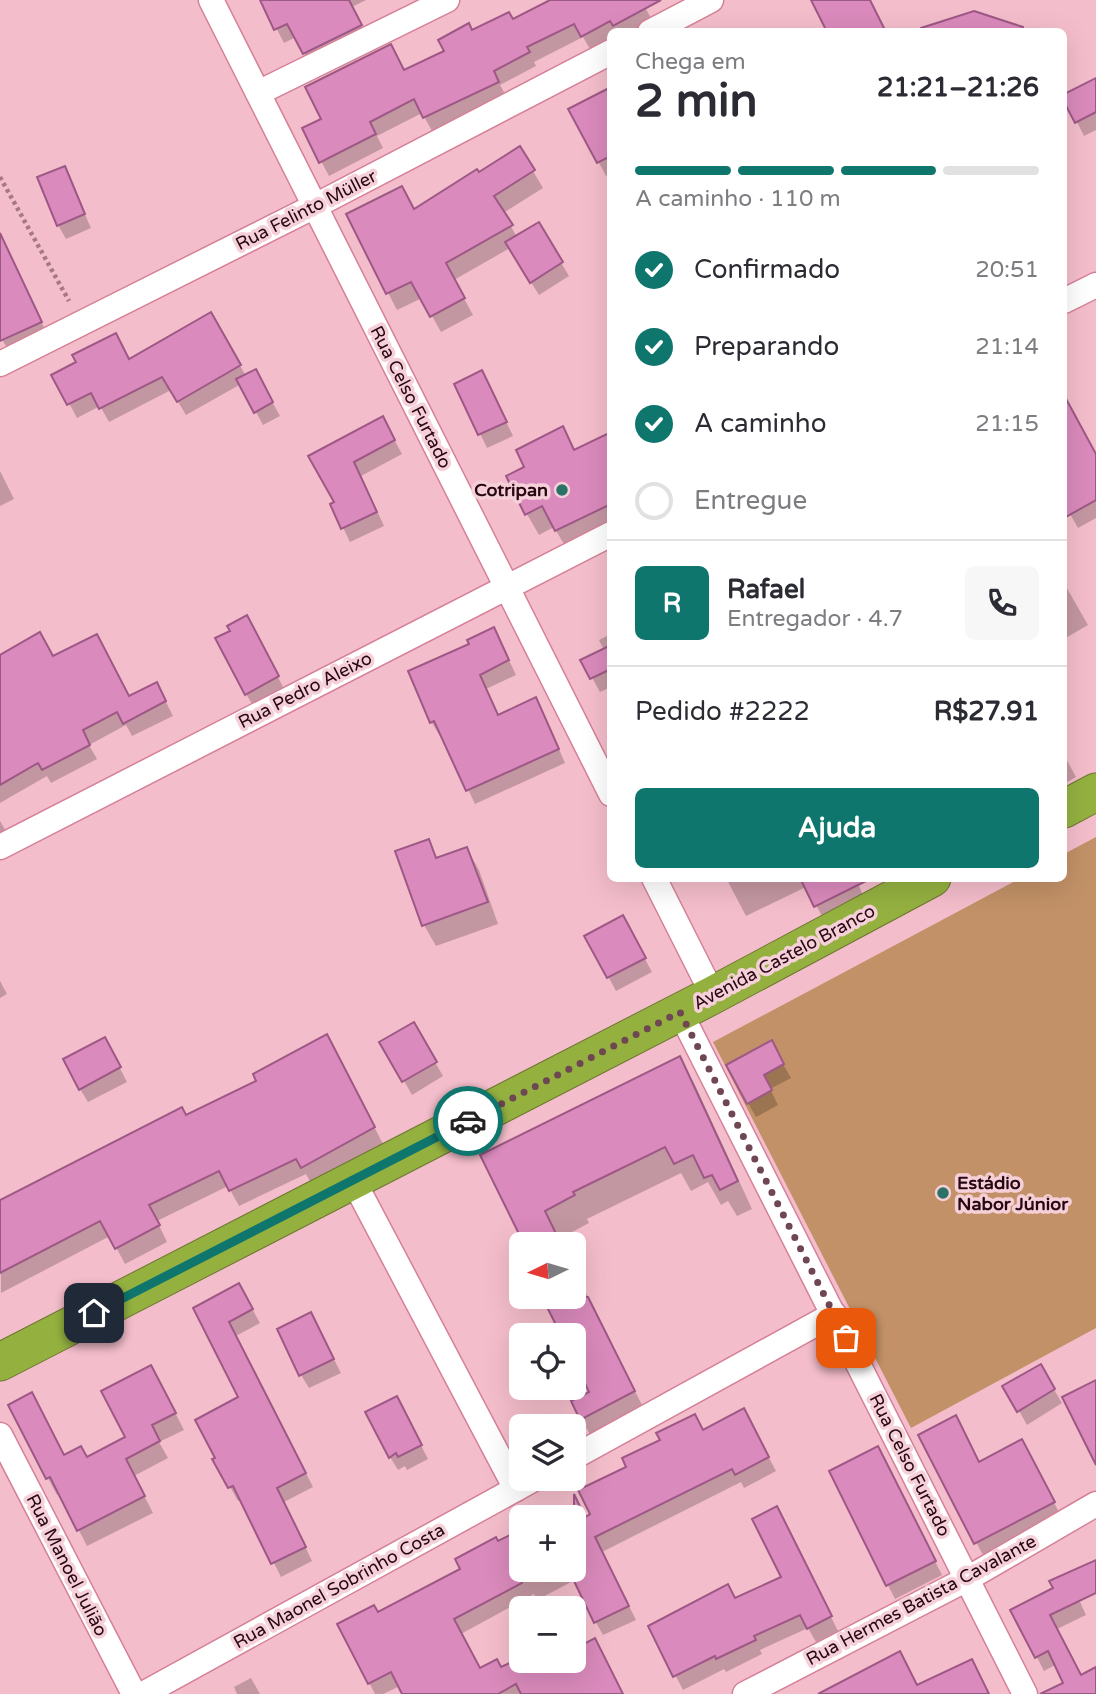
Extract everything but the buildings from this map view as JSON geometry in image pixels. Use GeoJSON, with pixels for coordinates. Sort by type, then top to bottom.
{"type":"FeatureCollection","features":[{"type":"Feature","properties":{"kind":"highway"},"geometry":{"type":"LineString","coordinates":[[1067,807],[1096,792]]}},
{"type":"Feature","properties":{"kind":"highway","name":"Avenida Castelo Branco"},"geometry":{"type":"LineString","coordinates":[[0,1362],[713,995],[925,882]]}},
{"type":"Feature","properties":{"kind":"street","name":"Rua Celso Furtado"},"geometry":{"type":"LineString","coordinates":[[211,0],[607,786]]}},
{"type":"Feature","properties":{"kind":"street"},"geometry":{"type":"LineString","coordinates":[[258,93],[447,0]]}},
{"type":"Feature","properties":{"kind":"street"},"geometry":{"type":"LineString","coordinates":[[658,28],[711,0]]}},
{"type":"Feature","properties":{"kind":"street","name":"Rua Felinto Müller"},"geometry":{"type":"LineString","coordinates":[[0,364],[315,206],[607,54]]}},
{"type":"Feature","properties":{"kind":"street"},"geometry":{"type":"LineString","coordinates":[[1067,300],[1096,285]]}},
{"type":"Feature","properties":{"kind":"street","name":"Rua Pedro Aleixo"},"geometry":{"type":"LineString","coordinates":[[0,847],[607,536]]}},
{"type":"Feature","properties":{"kind":"street"},"geometry":{"type":"LineString","coordinates":[[656,882],[713,995]]}},
{"type":"Feature","properties":{"kind":"street","name":"Rua Celso Furtado"},"geometry":{"type":"LineString","coordinates":[[680,1012],[1025,1694]]}},
{"type":"Feature","properties":{"kind":"street"},"geometry":{"type":"LineString","coordinates":[[353,1181],[509,1456]]}},
{"type":"Feature","properties":{"kind":"street"},"geometry":{"type":"LineString","coordinates":[[586,1450],[834,1314]]}},
{"type":"Feature","properties":{"kind":"street","name":"Rua Manoel Julião"},"geometry":{"type":"LineString","coordinates":[[0,1435],[134,1694]]}},
{"type":"Feature","properties":{"kind":"street","name":"Rua Maonel Sobrinho Costa"},"geometry":{"type":"LineString","coordinates":[[143,1694],[512,1491]]}},
{"type":"Feature","properties":{"kind":"street","name":"Rua Hermes Batista Cavalante"},"geometry":{"type":"LineString","coordinates":[[745,1694],[967,1579],[1096,1504]]}},
{"type":"Feature","properties":{"kind":"path"},"geometry":{"type":"LineString","coordinates":[[0,177],[82,324]]}},
{"type":"Feature","properties":{"kind":"shaded area","name":"Estádio Nabor Júnior"},"geometry":{"type":"Polygon","coordinates":[[[1096,837],[1096,1328],[911,1428],[713,1042],[1013,882],[1067,882],[1067,852],[1096,837]]]}},
{"type":"Feature","properties":{"kind":"way so far"},"geometry":{"type":"LineString","coordinates":[[468,1121],[680,1012],[846,1338]]}},
{"type":"Feature","properties":{"kind":"place","name":"Cotripan"},"geometry":{"type":"Point","coordinates":[562,490]}},
{"type":"Feature","properties":{"kind":"place","name":"Estádio Nabor Júnior"},"geometry":{"type":"Point","coordinates":[943,1193]}},
{"type":"Feature","properties":{"kind":"route"},"geometry":{"type":"LineString","coordinates":[[94,1313],[468,1121]]}}]}
